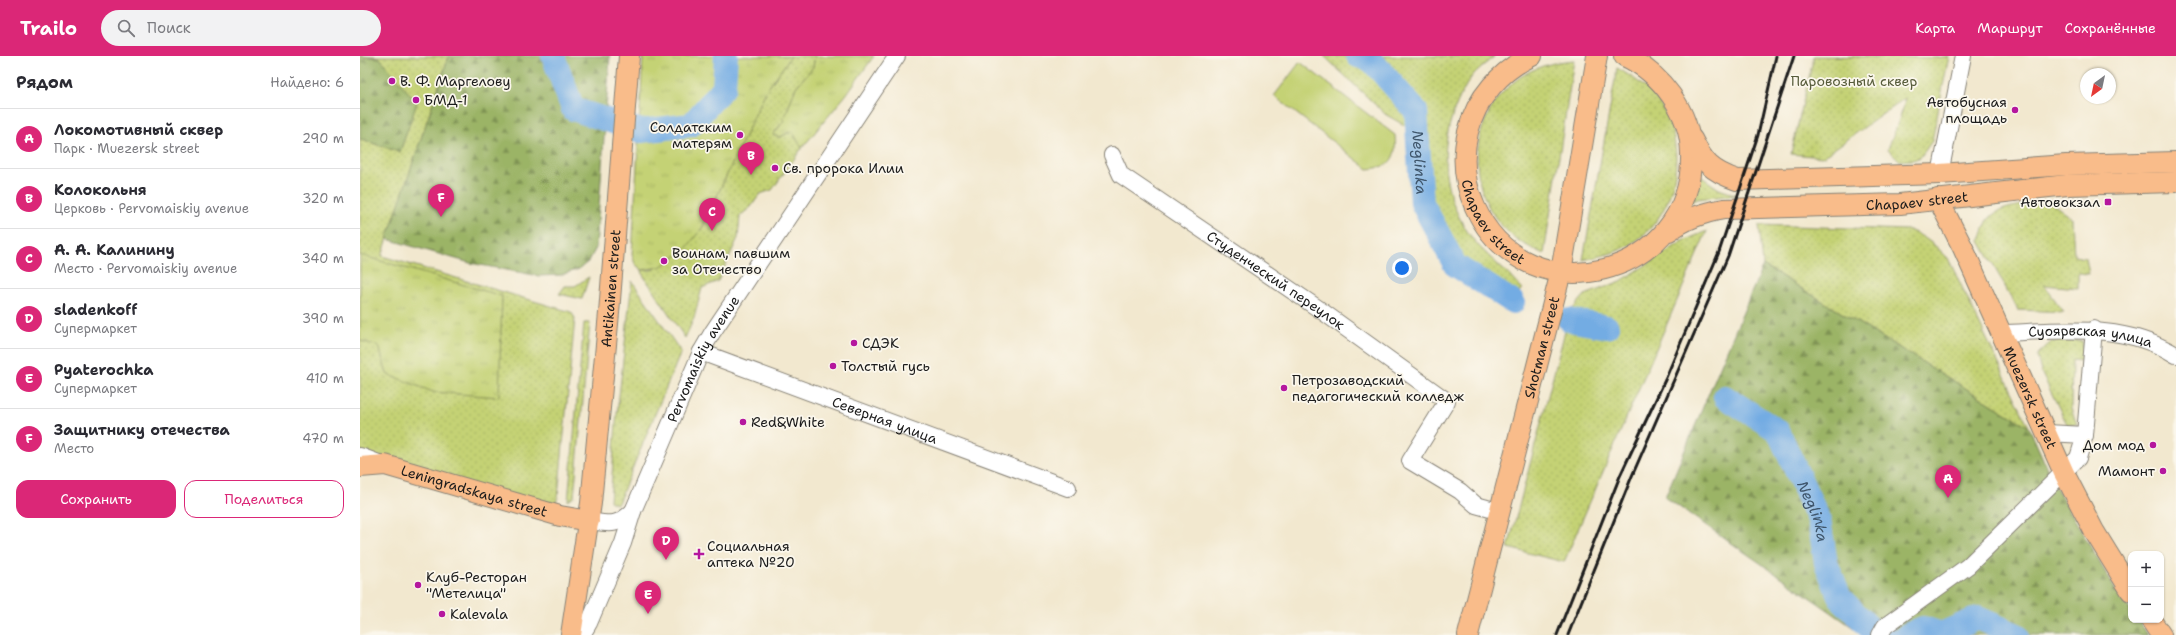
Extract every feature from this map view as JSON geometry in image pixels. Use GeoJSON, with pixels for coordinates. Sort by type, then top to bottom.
{"type":"FeatureCollection","features":[{"type":"Feature","properties":{"kind":"main road","name":"Antikainen street"},"geometry":{"type":"LineString","coordinates":[[571,635],[589,520],[610,313],[629,56]]}},
{"type":"Feature","properties":{"kind":"main road","name":"Chapaev street"},"geometry":{"type":"LineString","coordinates":[[1532,56],[1501,76],[1482,99],[1475,112],[1468,134],[1464,156],[1465,171],[1468,186],[1478,214],[1496,238],[1519,256],[1532,263],[1561,272],[1598,272],[1616,267],[1649,248],[1663,235],[1683,221],[1699,214],[1724,209],[1900,204],[2067,184],[2176,182]]}},
{"type":"Feature","properties":{"kind":"main road","name":"Shotman street"},"geometry":{"type":"LineString","coordinates":[[1468,635],[1561,272],[1597,56]]}},
{"type":"Feature","properties":{"kind":"main road","name":"Chapaev street"},"geometry":{"type":"LineString","coordinates":[[1624,56],[1649,71],[1663,84],[1674,99],[1683,116],[1689,134],[1707,165],[1719,174],[1737,180],[1940,174],[2066,165],[2176,162]]}},
{"type":"Feature","properties":{"kind":"main road","name":"Chapaev street"},"geometry":{"type":"LineString","coordinates":[[1663,235],[1680,210],[1688,188],[1692,165],[1689,134]]}},
{"type":"Feature","properties":{"kind":"main road"},"geometry":{"type":"LineString","coordinates":[[1938,199],[1940,174]]}},
{"type":"Feature","properties":{"kind":"main road","name":"Muezersk street"},"geometry":{"type":"LineString","coordinates":[[1938,199],[1963,248],[2064,473],[2094,531],[2129,587]]}},
{"type":"Feature","properties":{"kind":"main road","name":"Leningradskaya street"},"geometry":{"type":"LineString","coordinates":[[360,467],[385,465],[560,516],[589,520]]}},
{"type":"Feature","properties":{"kind":"main road"},"geometry":{"type":"LineString","coordinates":[[2153,623],[2161,635]]}},
{"type":"Feature","properties":{"kind":"street","name":"Pervomaiskiy avenue"},"geometry":{"type":"LineString","coordinates":[[582,635],[589,623],[623,543],[633,511],[702,352],[712,333],[896,56]]}},
{"type":"Feature","properties":{"kind":"street"},"geometry":{"type":"LineString","coordinates":[[1940,174],[1963,56]]}},
{"type":"Feature","properties":{"kind":"street","name":"Студенческий переулок"},"geometry":{"type":"LineString","coordinates":[[1112,155],[1121,175],[1319,309],[1447,401],[1410,461],[1460,491],[1476,505],[1500,512]]}},
{"type":"Feature","properties":{"kind":"street"},"geometry":{"type":"LineString","coordinates":[[1883,631],[1968,566],[2078,458],[2085,434],[2094,329]]}},
{"type":"Feature","properties":{"kind":"street","name":"Суоярвская улица"},"geometry":{"type":"LineString","coordinates":[[2002,333],[2094,329],[2136,337],[2176,355]]}},
{"type":"Feature","properties":{"kind":"street","name":"Северная улица"},"geometry":{"type":"LineString","coordinates":[[702,352],[1068,488]]}},
{"type":"Feature","properties":{"kind":"street"},"geometry":{"type":"LineString","coordinates":[[2047,433],[2085,434]]}},
{"type":"Feature","properties":{"kind":"street"},"geometry":{"type":"LineString","coordinates":[[360,456],[385,465]]}},
{"type":"Feature","properties":{"kind":"street"},"geometry":{"type":"LineString","coordinates":[[589,520],[614,524],[623,521],[633,511]]}},
{"type":"Feature","properties":{"kind":"green space"},"geometry":{"type":"Polygon","coordinates":[[[360,56],[380,58],[417,103],[400,152],[360,139],[360,56]]]}},
{"type":"Feature","properties":{"kind":"green space"},"geometry":{"type":"Polygon","coordinates":[[[368,56],[449,56],[382,256],[571,312],[575,318],[558,497],[555,505],[360,457],[360,139],[400,152],[380,58],[368,56]]]}},
{"type":"Feature","properties":{"kind":"green space"},"geometry":{"type":"Polygon","coordinates":[[[449,56],[610,56],[596,248],[589,261],[579,269],[561,275],[539,276],[470,263],[387,239],[449,56]]]}},
{"type":"Feature","properties":{"kind":"green space"},"geometry":{"type":"Polygon","coordinates":[[[643,56],[791,56],[766,91],[702,228],[685,250],[660,267],[642,270],[635,264],[632,255],[643,56]]]}},
{"type":"Feature","properties":{"kind":"green space"},"geometry":{"type":"Polygon","coordinates":[[[791,56],[815,56],[813,67],[796,87],[783,122],[773,134],[780,137],[792,131],[802,148],[772,190],[760,194],[751,207],[740,216],[738,238],[718,281],[702,288],[694,318],[685,338],[643,275],[642,270],[652,270],[702,228],[766,91],[791,56]]]}},
{"type":"Feature","properties":{"kind":"green space"},"geometry":{"type":"Polygon","coordinates":[[[815,56],[874,56],[846,95],[802,148],[792,131],[780,137],[773,135],[783,122],[796,87],[813,67],[815,56]]]}},
{"type":"Feature","properties":{"kind":"green space"},"geometry":{"type":"Polygon","coordinates":[[[1324,56],[1495,56],[1472,76],[1452,117],[1447,136],[1445,155],[1446,174],[1450,193],[1457,212],[1467,231],[1479,246],[1522,288],[1515,298],[1461,264],[1436,220],[1409,128],[1385,114],[1324,56]]]}},
{"type":"Feature","properties":{"kind":"green space","name":"Паровозный сквер"},"geometry":{"type":"Polygon","coordinates":[[[1814,56],[1937,58],[1949,56],[1932,141],[1919,159],[1900,161],[1888,149],[1903,109],[1905,98],[1823,157],[1791,154],[1814,56]]]}},
{"type":"Feature","properties":{"kind":"green space"},"geometry":{"type":"Polygon","coordinates":[[[1574,60],[1544,254],[1516,239],[1494,215],[1484,196],[1478,176],[1477,155],[1481,134],[1488,114],[1499,96],[1515,81],[1528,72],[1558,62],[1574,60]]]}},
{"type":"Feature","properties":{"kind":"green space"},"geometry":{"type":"Polygon","coordinates":[[[1300,62],[1395,135],[1394,155],[1388,163],[1383,166],[1368,169],[1274,96],[1300,62]]]}},
{"type":"Feature","properties":{"kind":"green space"},"geometry":{"type":"Polygon","coordinates":[[[1617,68],[1650,92],[1661,105],[1665,113],[1672,131],[1676,150],[1672,189],[1665,207],[1654,223],[1641,237],[1619,250],[1583,260],[1617,68]]]}},
{"type":"Feature","properties":{"kind":"green space"},"geometry":{"type":"Polygon","coordinates":[[[1696,173],[1719,189],[1736,195],[1697,199],[1688,203],[1696,173]]]}},
{"type":"Feature","properties":{"kind":"green space"},"geometry":{"type":"Polygon","coordinates":[[[2052,203],[2072,218],[2074,256],[2086,258],[2089,274],[2078,273],[2078,288],[2044,285],[2064,312],[2018,310],[1980,241],[1988,220],[2000,211],[2018,206],[2052,203]]]}},
{"type":"Feature","properties":{"kind":"green space"},"geometry":{"type":"Polygon","coordinates":[[[1759,225],[1909,230],[1930,242],[1948,258],[2029,427],[1763,265],[1759,225]]]}},
{"type":"Feature","properties":{"kind":"green space"},"geometry":{"type":"Polygon","coordinates":[[[1707,231],[1564,562],[1508,548],[1570,312],[1585,295],[1621,281],[1683,241],[1707,231]]]}},
{"type":"Feature","properties":{"kind":"green space"},"geometry":{"type":"Polygon","coordinates":[[[360,255],[502,296],[499,397],[433,392],[387,374],[379,346],[360,341],[360,255]]]}},
{"type":"Feature","properties":{"kind":"green space"},"geometry":{"type":"Polygon","coordinates":[[[1763,265],[2029,427],[2053,482],[2115,589],[2128,607],[2128,623],[2140,623],[2148,635],[1864,635],[1665,497],[1763,265]]]}},
{"type":"Feature","properties":{"kind":"green space"},"geometry":{"type":"Polygon","coordinates":[[[589,277],[582,299],[559,294],[565,286],[575,286],[589,277]]]}},
{"type":"Feature","properties":{"kind":"green space"},"geometry":{"type":"Polygon","coordinates":[[[632,281],[681,352],[618,503],[616,504],[610,501],[616,423],[632,281]]]}},
{"type":"Feature","properties":{"kind":"green space"},"geometry":{"type":"Polygon","coordinates":[[[584,323],[590,323],[574,497],[568,501],[584,323]]]}},
{"type":"Feature","properties":{"kind":"green space"},"geometry":{"type":"Polygon","coordinates":[[[2072,340],[2083,342],[2082,361],[2072,360],[2071,409],[2077,424],[2068,426],[2041,372],[2037,355],[2051,342],[2072,340]]]}},
{"type":"Feature","properties":{"kind":"waterway","name":"Neglinka"},"geometry":{"type":"LineString","coordinates":[[553,56],[573,109],[641,131],[691,125],[724,87],[726,56]]}},
{"type":"Feature","properties":{"kind":"waterway","name":"Neglinka"},"geometry":{"type":"LineString","coordinates":[[1358,56],[1371,60],[1416,111],[1422,203],[1455,265],[1513,302]]}},
{"type":"Feature","properties":{"kind":"waterway","name":"Neglinka"},"geometry":{"type":"LineString","coordinates":[[1569,320],[1607,327]]}},
{"type":"Feature","properties":{"kind":"waterway","name":"Neglinka"},"geometry":{"type":"LineString","coordinates":[[1725,397],[1778,431],[1819,520],[1826,563],[1840,598],[1870,628],[1885,635]]}},
{"type":"Feature","properties":{"kind":"waterway","name":"Neglinka"},"geometry":{"type":"LineString","coordinates":[[1907,635],[1923,628],[1941,634],[1978,618],[2017,635]]}},
{"type":"Feature","properties":{"kind":"railway"},"geometry":{"type":"LineString","coordinates":[[1557,635],[1620,476],[1665,380],[1719,252],[1758,135],[1776,56]]}},
{"type":"Feature","properties":{"kind":"railway"},"geometry":{"type":"LineString","coordinates":[[1568,635],[1632,476],[1728,256],[1794,56]]}},
{"type":"Feature","properties":{"kind":"place","name":"В. Ф. Маргелову"},"geometry":{"type":"Point","coordinates":[392,81]}},
{"type":"Feature","properties":{"kind":"place","name":"БМД-1"},"geometry":{"type":"Point","coordinates":[416,100]}},
{"type":"Feature","properties":{"kind":"place","name":"Автобусная площадь"},"geometry":{"type":"Point","coordinates":[2015,110]}},
{"type":"Feature","properties":{"kind":"place","name":"Солдатским матерям"},"geometry":{"type":"Point","coordinates":[740,135]}},
{"type":"Feature","properties":{"kind":"place","name":"Св. пророка Илии"},"geometry":{"type":"Point","coordinates":[775,168]}},
{"type":"Feature","properties":{"kind":"place","name":"Колокольня"},"geometry":{"type":"Point","coordinates":[751,175]}},
{"type":"Feature","properties":{"kind":"place","name":"Автовокзал"},"geometry":{"type":"Point","coordinates":[2108,202]}},
{"type":"Feature","properties":{"kind":"place","name":"Защитнику отечества"},"geometry":{"type":"Point","coordinates":[441,217]}},
{"type":"Feature","properties":{"kind":"place","name":"А. А. Калинину"},"geometry":{"type":"Point","coordinates":[712,231]}},
{"type":"Feature","properties":{"kind":"place","name":"Воинам, павшим за Отечество"},"geometry":{"type":"Point","coordinates":[664,261]}},
{"type":"Feature","properties":{"kind":"place","name":"СДЭК"},"geometry":{"type":"Point","coordinates":[854,343]}},
{"type":"Feature","properties":{"kind":"place","name":"Толстый гусь"},"geometry":{"type":"Point","coordinates":[833,366]}},
{"type":"Feature","properties":{"kind":"place","name":"Петрозаводский педагогический колледж"},"geometry":{"type":"Point","coordinates":[1284,388]}},
{"type":"Feature","properties":{"kind":"place","name":"Red&White"},"geometry":{"type":"Point","coordinates":[743,422]}},
{"type":"Feature","properties":{"kind":"place","name":"Дом мод"},"geometry":{"type":"Point","coordinates":[2153,445]}},
{"type":"Feature","properties":{"kind":"place","name":"Мамонт"},"geometry":{"type":"Point","coordinates":[2163,471]}},
{"type":"Feature","properties":{"kind":"place","name":"Локомотивный сквер"},"geometry":{"type":"Point","coordinates":[1948,498]}},
{"type":"Feature","properties":{"kind":"place","name":"Социальная аптека №20"},"geometry":{"type":"Point","coordinates":[699,554]}},
{"type":"Feature","properties":{"kind":"place","name":"sladenkoff"},"geometry":{"type":"Point","coordinates":[666,560]}},
{"type":"Feature","properties":{"kind":"place","name":"Клуб-Ресторан \"Метелица\""},"geometry":{"type":"Point","coordinates":[418,585]}},
{"type":"Feature","properties":{"kind":"place","name":"Kalevala"},"geometry":{"type":"Point","coordinates":[442,614]}},
{"type":"Feature","properties":{"kind":"place","name":"Pyaterochka"},"geometry":{"type":"Point","coordinates":[648,614]}}]}
